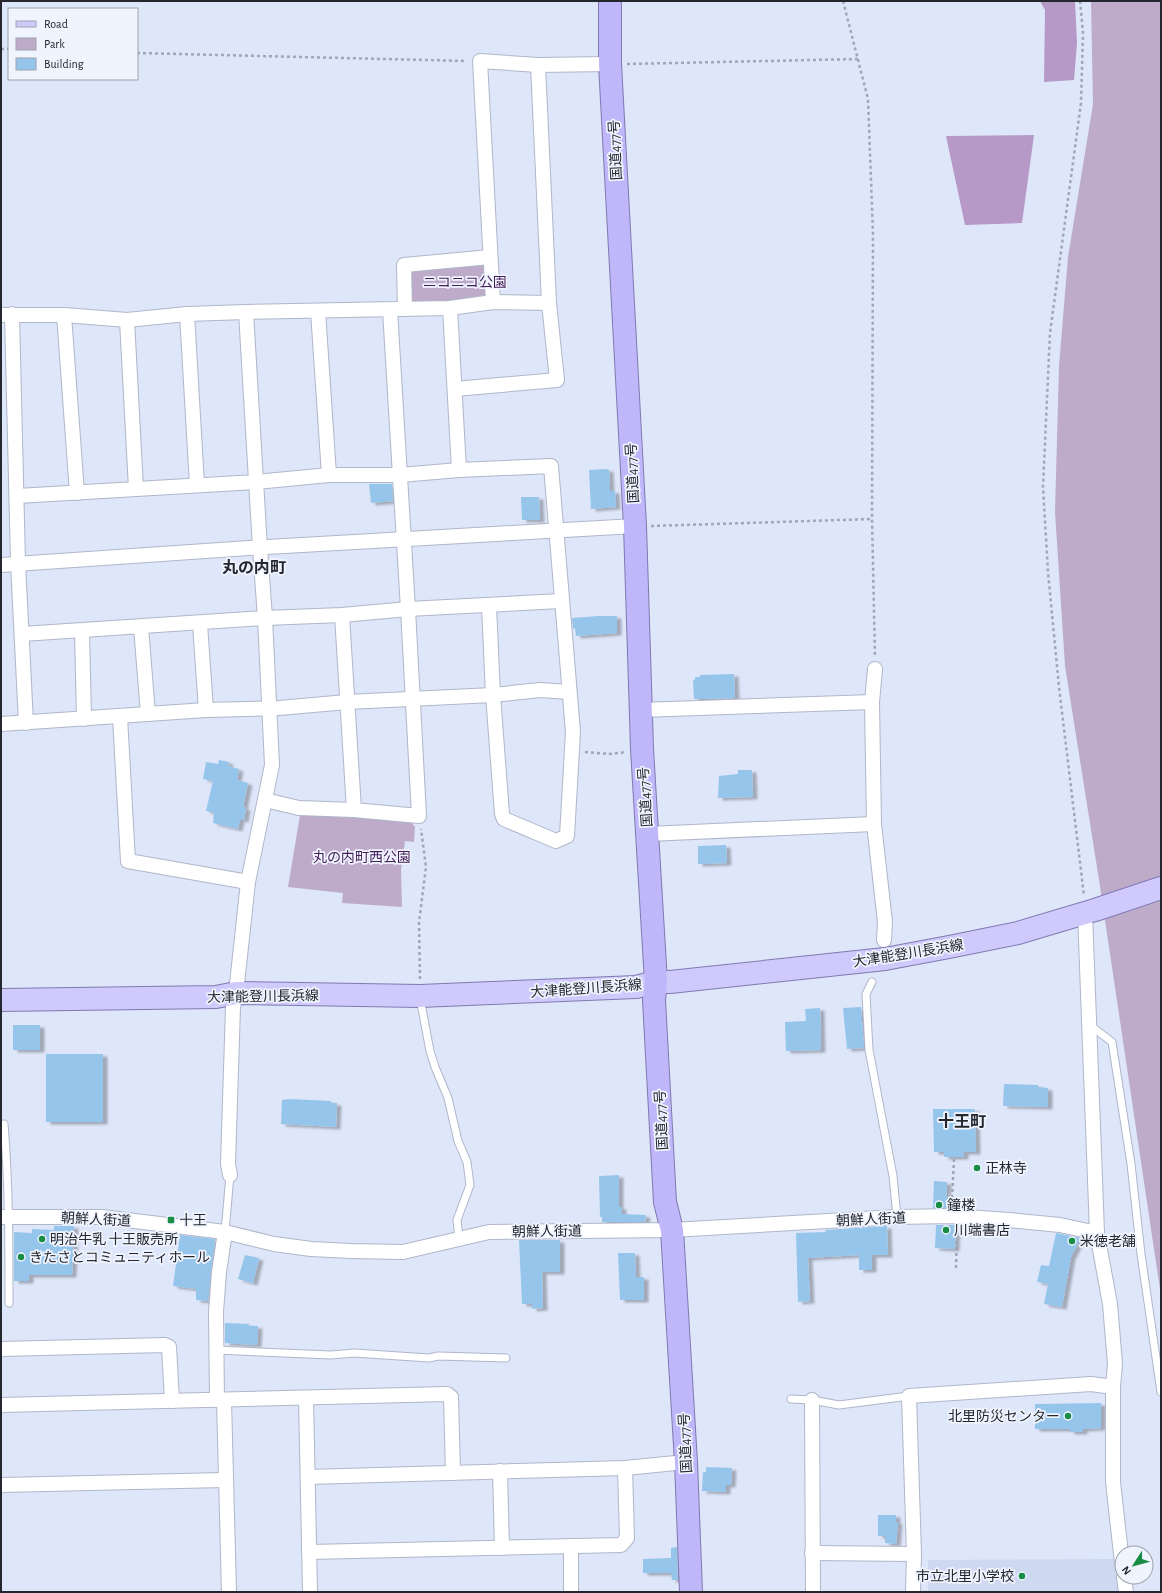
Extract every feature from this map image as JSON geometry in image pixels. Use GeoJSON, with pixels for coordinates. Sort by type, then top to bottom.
{"type":"FeatureCollection","features":[{"type":"Feature","properties":{"kind":"highway","name":"国道477号"},"geometry":{"type":"LineString","coordinates":[[610,1],[610,64],[635,526],[642,749],[656,982],[654,1000],[665,1195],[672,1230],[686,1462],[690,1592]]}},
{"type":"Feature","properties":{"kind":"main road","name":"大津能登川長浜線"},"geometry":{"type":"LineString","coordinates":[[1,1000],[216,997],[236,993],[420,996],[636,987],[656,982],[670,982],[885,959],[1018,933],[1161,888]]}},
{"type":"Feature","properties":{"kind":"street"},"geometry":{"type":"LineString","coordinates":[[494,302],[490,257],[480,61],[538,65],[610,64]]}},
{"type":"Feature","properties":{"kind":"street"},"geometry":{"type":"LineString","coordinates":[[455,389],[557,380],[549,303],[538,65]]}},
{"type":"Feature","properties":{"kind":"street"},"geometry":{"type":"LineString","coordinates":[[404,309],[404,265],[490,257]]}},
{"type":"Feature","properties":{"kind":"street"},"geometry":{"type":"LineString","coordinates":[[26,723],[18,564],[17,496],[6,315],[64,314],[127,320],[187,314],[450,308],[494,302],[549,303]]}},
{"type":"Feature","properties":{"kind":"street"},"geometry":{"type":"LineString","coordinates":[[450,308],[459,470]]}},
{"type":"Feature","properties":{"kind":"street"},"geometry":{"type":"LineString","coordinates":[[265,800],[299,808],[354,810],[419,816],[390,310]]}},
{"type":"Feature","properties":{"kind":"street"},"geometry":{"type":"LineString","coordinates":[[318,311],[329,475]]}},
{"type":"Feature","properties":{"kind":"street"},"geometry":{"type":"LineString","coordinates":[[230,1175],[228,1164],[232,1007],[236,993],[248,882],[272,765],[265,618],[246,312]]}},
{"type":"Feature","properties":{"kind":"street"},"geometry":{"type":"LineString","coordinates":[[64,314],[77,493]]}},
{"type":"Feature","properties":{"kind":"street"},"geometry":{"type":"LineString","coordinates":[[187,314],[197,485]]}},
{"type":"Feature","properties":{"kind":"street"},"geometry":{"type":"LineString","coordinates":[[127,320],[136,489]]}},
{"type":"Feature","properties":{"kind":"street"},"geometry":{"type":"LineString","coordinates":[[17,496],[256,482],[329,475],[400,475],[459,470],[551,466],[573,732],[567,836],[556,841],[504,819],[493,696],[489,606]]}},
{"type":"Feature","properties":{"kind":"street"},"geometry":{"type":"LineString","coordinates":[[1,565],[635,526]]}},
{"type":"Feature","properties":{"kind":"street"},"geometry":{"type":"LineString","coordinates":[[22,634],[200,624],[265,618],[342,616],[408,609],[489,606],[561,601]]}},
{"type":"Feature","properties":{"kind":"street"},"geometry":{"type":"LineString","coordinates":[[342,616],[354,810]]}},
{"type":"Feature","properties":{"kind":"street"},"geometry":{"type":"LineString","coordinates":[[200,624],[206,710]]}},
{"type":"Feature","properties":{"kind":"street"},"geometry":{"type":"LineString","coordinates":[[141,627],[148,714]]}},
{"type":"Feature","properties":{"kind":"street"},"geometry":{"type":"LineString","coordinates":[[82,631],[84,719]]}},
{"type":"Feature","properties":{"kind":"street"},"geometry":{"type":"LineString","coordinates":[[875,669],[872,702],[874,824],[885,922],[884,940]]}},
{"type":"Feature","properties":{"kind":"street"},"geometry":{"type":"LineString","coordinates":[[1,724],[413,698],[493,696],[540,690],[569,692]]}},
{"type":"Feature","properties":{"kind":"street"},"geometry":{"type":"LineString","coordinates":[[641,710],[872,702]]}},
{"type":"Feature","properties":{"kind":"street"},"geometry":{"type":"LineString","coordinates":[[120,717],[128,861],[248,882]]}},
{"type":"Feature","properties":{"kind":"street"},"geometry":{"type":"LineString","coordinates":[[648,834],[874,824]]}},
{"type":"Feature","properties":{"kind":"street"},"geometry":{"type":"LineString","coordinates":[[1090,911],[1091,1026],[1097,1233],[1110,1304],[1115,1364],[1113,1387],[1113,1482],[1120,1545]]}},
{"type":"Feature","properties":{"kind":"street","name":"朝鮮人街道"},"geometry":{"type":"LineString","coordinates":[[5,1217],[102,1218],[225,1232],[274,1244],[311,1249],[403,1252],[489,1232],[672,1230],[897,1217],[958,1216],[1060,1224],[1097,1233]]}},
{"type":"Feature","properties":{"kind":"street"},"geometry":{"type":"LineString","coordinates":[[225,1232],[216,1312],[216,1350],[221,1400],[225,1480],[228,1592]]}},
{"type":"Feature","properties":{"kind":"street"},"geometry":{"type":"LineString","coordinates":[[1,1349],[165,1345],[169,1347],[172,1401]]}},
{"type":"Feature","properties":{"kind":"street"},"geometry":{"type":"LineString","coordinates":[[913,1592],[914,1554],[909,1396],[1091,1384],[1113,1387]]}},
{"type":"Feature","properties":{"kind":"street"},"geometry":{"type":"LineString","coordinates":[[1,1405],[447,1394],[451,1397],[453,1473]]}},
{"type":"Feature","properties":{"kind":"street"},"geometry":{"type":"LineString","coordinates":[[306,1398],[310,1592]]}},
{"type":"Feature","properties":{"kind":"street"},"geometry":{"type":"LineString","coordinates":[[812,1400],[812,1592]]}},
{"type":"Feature","properties":{"kind":"street"},"geometry":{"type":"LineString","coordinates":[[308,1477],[625,1468],[686,1462]]}},
{"type":"Feature","properties":{"kind":"street"},"geometry":{"type":"LineString","coordinates":[[309,1552],[621,1545],[627,1538],[625,1468]]}},
{"type":"Feature","properties":{"kind":"street"},"geometry":{"type":"LineString","coordinates":[[500,1472],[502,1548]]}},
{"type":"Feature","properties":{"kind":"street"},"geometry":{"type":"LineString","coordinates":[[1,1485],[225,1480]]}},
{"type":"Feature","properties":{"kind":"street"},"geometry":{"type":"LineString","coordinates":[[571,1546],[572,1592]]}},
{"type":"Feature","properties":{"kind":"street"},"geometry":{"type":"LineString","coordinates":[[812,1553],[914,1554]]}},
{"type":"Feature","properties":{"kind":"lane"},"geometry":{"type":"LineString","coordinates":[[872,982],[866,994],[869,1050],[893,1176],[897,1217]]}},
{"type":"Feature","properties":{"kind":"lane"},"geometry":{"type":"LineString","coordinates":[[420,996],[432,1056],[448,1098],[458,1141],[468,1162],[470,1185],[457,1220],[459,1238]]}},
{"type":"Feature","properties":{"kind":"lane"},"geometry":{"type":"LineString","coordinates":[[1091,1026],[1112,1042],[1131,1164],[1141,1254],[1161,1392]]}},
{"type":"Feature","properties":{"kind":"lane"},"geometry":{"type":"LineString","coordinates":[[4,1124],[8,1165],[5,1217],[9,1303]]}},
{"type":"Feature","properties":{"kind":"lane"},"geometry":{"type":"LineString","coordinates":[[225,1232],[230,1175]]}},
{"type":"Feature","properties":{"kind":"lane"},"geometry":{"type":"LineString","coordinates":[[216,1350],[331,1355],[354,1353],[429,1358],[438,1356],[506,1358]]}},
{"type":"Feature","properties":{"kind":"lane"},"geometry":{"type":"LineString","coordinates":[[791,1399],[812,1400],[839,1405],[909,1396]]}},
{"type":"Feature","properties":{"kind":"path"},"geometry":{"type":"LineString","coordinates":[[843,1],[868,99],[873,234],[872,520],[875,669]]}},
{"type":"Feature","properties":{"kind":"path"},"geometry":{"type":"LineString","coordinates":[[1080,1],[1082,33],[1081,103],[1050,333],[1043,487],[1049,587],[1090,911]]}},
{"type":"Feature","properties":{"kind":"path"},"geometry":{"type":"LineString","coordinates":[[138,53],[480,61]]}},
{"type":"Feature","properties":{"kind":"path"},"geometry":{"type":"LineString","coordinates":[[610,64],[859,59]]}},
{"type":"Feature","properties":{"kind":"path"},"geometry":{"type":"LineString","coordinates":[[635,526],[872,520]]}},
{"type":"Feature","properties":{"kind":"path"},"geometry":{"type":"LineString","coordinates":[[572,750],[611,754],[642,749]]}},
{"type":"Feature","properties":{"kind":"path"},"geometry":{"type":"LineString","coordinates":[[419,816],[426,867],[419,922],[420,996]]}},
{"type":"Feature","properties":{"kind":"path"},"geometry":{"type":"LineString","coordinates":[[952,1198],[954,1159]]}},
{"type":"Feature","properties":{"kind":"path"},"geometry":{"type":"LineString","coordinates":[[956,1268],[958,1216]]}},
{"type":"Feature","properties":{"kind":"shaded area"},"geometry":{"type":"Polygon","coordinates":[[[1040,1],[1075,1],[1077,43],[1074,80],[1044,82],[1045,10],[1040,1]]]}},
{"type":"Feature","properties":{"kind":"shaded area"},"geometry":{"type":"Polygon","coordinates":[[[1034,135],[1022,223],[965,225],[946,136],[1034,135]]]}},
{"type":"Feature","properties":{"kind":"shaded area","name":"市立北里小学校"},"geometry":{"type":"Polygon","coordinates":[[[1114,1559],[1114,1585],[1117,1585],[1118,1592],[928,1592],[928,1560],[1114,1559]]]}},
{"type":"Feature","properties":{"kind":"green space"},"geometry":{"type":"Polygon","coordinates":[[[1091,1],[1161,1],[1161,1296],[1099,880],[1065,666],[1055,512],[1059,366],[1068,257],[1093,104],[1091,1]]]}},
{"type":"Feature","properties":{"kind":"green space","name":"ニコニコ公園"},"geometry":{"type":"Polygon","coordinates":[[[484,262],[489,294],[484,300],[408,304],[411,267],[484,262]]]}},
{"type":"Feature","properties":{"kind":"green space","name":"丸の内町西公園"},"geometry":{"type":"Polygon","coordinates":[[[300,815],[408,819],[415,827],[414,842],[405,841],[401,870],[402,907],[342,903],[343,893],[288,887],[300,815]]]}},
{"type":"Feature","properties":{"kind":"building"},"geometry":{"type":"Polygon","coordinates":[[[589,470],[609,470],[610,491],[615,491],[616,507],[591,509],[589,470]]]}},
{"type":"Feature","properties":{"kind":"building"},"geometry":{"type":"Polygon","coordinates":[[[369,484],[392,484],[393,501],[371,503],[369,484]]]}},
{"type":"Feature","properties":{"kind":"building"},"geometry":{"type":"Polygon","coordinates":[[[521,497],[539,497],[540,520],[522,520],[521,497]]]}},
{"type":"Feature","properties":{"kind":"building"},"geometry":{"type":"Polygon","coordinates":[[[617,616],[617,633],[576,636],[575,628],[573,629],[572,618],[617,616]]]}},
{"type":"Feature","properties":{"kind":"building"},"geometry":{"type":"Polygon","coordinates":[[[734,674],[735,698],[694,699],[693,680],[695,680],[695,677],[700,677],[700,675],[734,674]]]}},
{"type":"Feature","properties":{"kind":"building"},"geometry":{"type":"Polygon","coordinates":[[[219,760],[229,762],[228,766],[239,769],[237,780],[248,783],[243,807],[246,808],[244,820],[240,819],[238,829],[213,823],[214,813],[206,811],[213,781],[203,779],[206,762],[218,764],[219,760]]]}},
{"type":"Feature","properties":{"kind":"building"},"geometry":{"type":"Polygon","coordinates":[[[738,770],[752,770],[753,797],[718,798],[719,776],[738,774],[738,770]]]}},
{"type":"Feature","properties":{"kind":"building"},"geometry":{"type":"Polygon","coordinates":[[[726,845],[727,863],[698,864],[698,846],[726,845]]]}},
{"type":"Feature","properties":{"kind":"building"},"geometry":{"type":"Polygon","coordinates":[[[861,1007],[864,1048],[847,1049],[843,1008],[861,1007]]]}},
{"type":"Feature","properties":{"kind":"building"},"geometry":{"type":"Polygon","coordinates":[[[820,1008],[821,1050],[786,1051],[785,1022],[806,1021],[805,1009],[820,1008]]]}},
{"type":"Feature","properties":{"kind":"building"},"geometry":{"type":"Polygon","coordinates":[[[13,1025],[40,1025],[40,1050],[13,1050],[13,1025]]]}},
{"type":"Feature","properties":{"kind":"building"},"geometry":{"type":"Polygon","coordinates":[[[46,1054],[103,1054],[103,1122],[46,1122],[46,1054]]]}},
{"type":"Feature","properties":{"kind":"building"},"geometry":{"type":"Polygon","coordinates":[[[1004,1084],[1038,1085],[1038,1087],[1048,1088],[1048,1107],[1003,1106],[1004,1084]]]}},
{"type":"Feature","properties":{"kind":"building"},"geometry":{"type":"Polygon","coordinates":[[[282,1100],[331,1101],[331,1103],[337,1103],[336,1127],[281,1124],[282,1100]]]}},
{"type":"Feature","properties":{"kind":"building"},"geometry":{"type":"Polygon","coordinates":[[[933,1109],[975,1109],[976,1152],[964,1152],[964,1157],[944,1157],[944,1152],[934,1152],[933,1109]]]}},
{"type":"Feature","properties":{"kind":"building"},"geometry":{"type":"Polygon","coordinates":[[[619,1175],[619,1207],[622,1207],[622,1214],[646,1215],[645,1222],[602,1222],[602,1217],[600,1217],[599,1176],[619,1175]]]}},
{"type":"Feature","properties":{"kind":"building"},"geometry":{"type":"Polygon","coordinates":[[[934,1181],[947,1182],[946,1197],[958,1198],[958,1208],[933,1208],[934,1181]]]}},
{"type":"Feature","properties":{"kind":"building"},"geometry":{"type":"Polygon","coordinates":[[[936,1225],[956,1225],[955,1249],[935,1248],[936,1225]]]}},
{"type":"Feature","properties":{"kind":"building"},"geometry":{"type":"Polygon","coordinates":[[[54,1226],[74,1226],[72,1275],[29,1275],[29,1281],[14,1281],[14,1232],[32,1233],[32,1229],[54,1230],[54,1226]]]}},
{"type":"Feature","properties":{"kind":"building"},"geometry":{"type":"Polygon","coordinates":[[[887,1226],[888,1255],[872,1255],[872,1270],[859,1270],[859,1255],[808,1258],[810,1301],[798,1302],[796,1233],[826,1232],[825,1230],[887,1226]]]}},
{"type":"Feature","properties":{"kind":"building"},"geometry":{"type":"Polygon","coordinates":[[[1056,1233],[1081,1238],[1071,1257],[1062,1307],[1044,1304],[1048,1284],[1037,1282],[1041,1265],[1049,1266],[1056,1233]]]}},
{"type":"Feature","properties":{"kind":"building"},"geometry":{"type":"Polygon","coordinates":[[[180,1235],[215,1239],[208,1301],[196,1300],[196,1289],[173,1286],[180,1235]]]}},
{"type":"Feature","properties":{"kind":"building"},"geometry":{"type":"Polygon","coordinates":[[[519,1240],[560,1240],[560,1272],[542,1272],[543,1308],[532,1309],[532,1304],[522,1304],[519,1240]]]}},
{"type":"Feature","properties":{"kind":"building"},"geometry":{"type":"Polygon","coordinates":[[[618,1253],[635,1253],[636,1277],[644,1277],[644,1300],[620,1300],[618,1253]]]}},
{"type":"Feature","properties":{"kind":"building"},"geometry":{"type":"Polygon","coordinates":[[[245,1255],[259,1258],[253,1283],[238,1279],[245,1255]]]}},
{"type":"Feature","properties":{"kind":"building"},"geometry":{"type":"Polygon","coordinates":[[[225,1323],[258,1326],[257,1345],[225,1343],[225,1323]]]}},
{"type":"Feature","properties":{"kind":"building","name":"北里防災センター"},"geometry":{"type":"Polygon","coordinates":[[[1101,1403],[1101,1428],[1083,1429],[1083,1432],[1070,1432],[1070,1429],[1035,1429],[1035,1404],[1101,1403]]]}},
{"type":"Feature","properties":{"kind":"building"},"geometry":{"type":"Polygon","coordinates":[[[706,1467],[732,1468],[731,1485],[726,1485],[726,1492],[702,1491],[703,1472],[706,1472],[706,1467]]]}},
{"type":"Feature","properties":{"kind":"building"},"geometry":{"type":"Polygon","coordinates":[[[878,1515],[896,1515],[896,1522],[898,1522],[896,1544],[885,1543],[885,1536],[878,1536],[878,1515]]]}},
{"type":"Feature","properties":{"kind":"building"},"geometry":{"type":"Polygon","coordinates":[[[677,1547],[678,1580],[672,1580],[671,1573],[643,1573],[643,1559],[671,1558],[671,1548],[677,1547]]]}},
{"type":"Feature","properties":{"kind":"place","name":"正林寺"},"geometry":{"type":"Point","coordinates":[977,1168]}},
{"type":"Feature","properties":{"kind":"place","name":"鐘楼"},"geometry":{"type":"Point","coordinates":[939,1205]}},
{"type":"Feature","properties":{"kind":"place","name":"十王"},"geometry":{"type":"Point","coordinates":[171,1220]}},
{"type":"Feature","properties":{"kind":"place","name":"川端書店"},"geometry":{"type":"Point","coordinates":[946,1230]}},
{"type":"Feature","properties":{"kind":"place","name":"明治牛乳 十王販売所"},"geometry":{"type":"Point","coordinates":[42,1239]}},
{"type":"Feature","properties":{"kind":"place","name":"米徳老舗"},"geometry":{"type":"Point","coordinates":[1072,1241]}},
{"type":"Feature","properties":{"kind":"place","name":"きたさとコミュニティホール"},"geometry":{"type":"Point","coordinates":[21,1257]}},
{"type":"Feature","properties":{"kind":"place","name":"北里防災センター"},"geometry":{"type":"Point","coordinates":[1068,1416]}},
{"type":"Feature","properties":{"kind":"place","name":"市立北里小学校"},"geometry":{"type":"Point","coordinates":[1022,1576]}},
{"type":"Feature","properties":{"kind":"district","name":"丸の内町"},"geometry":{"type":"Point","coordinates":[254,567]}},
{"type":"Feature","properties":{"kind":"district","name":"十王町"},"geometry":{"type":"Point","coordinates":[962,1121]}}]}
